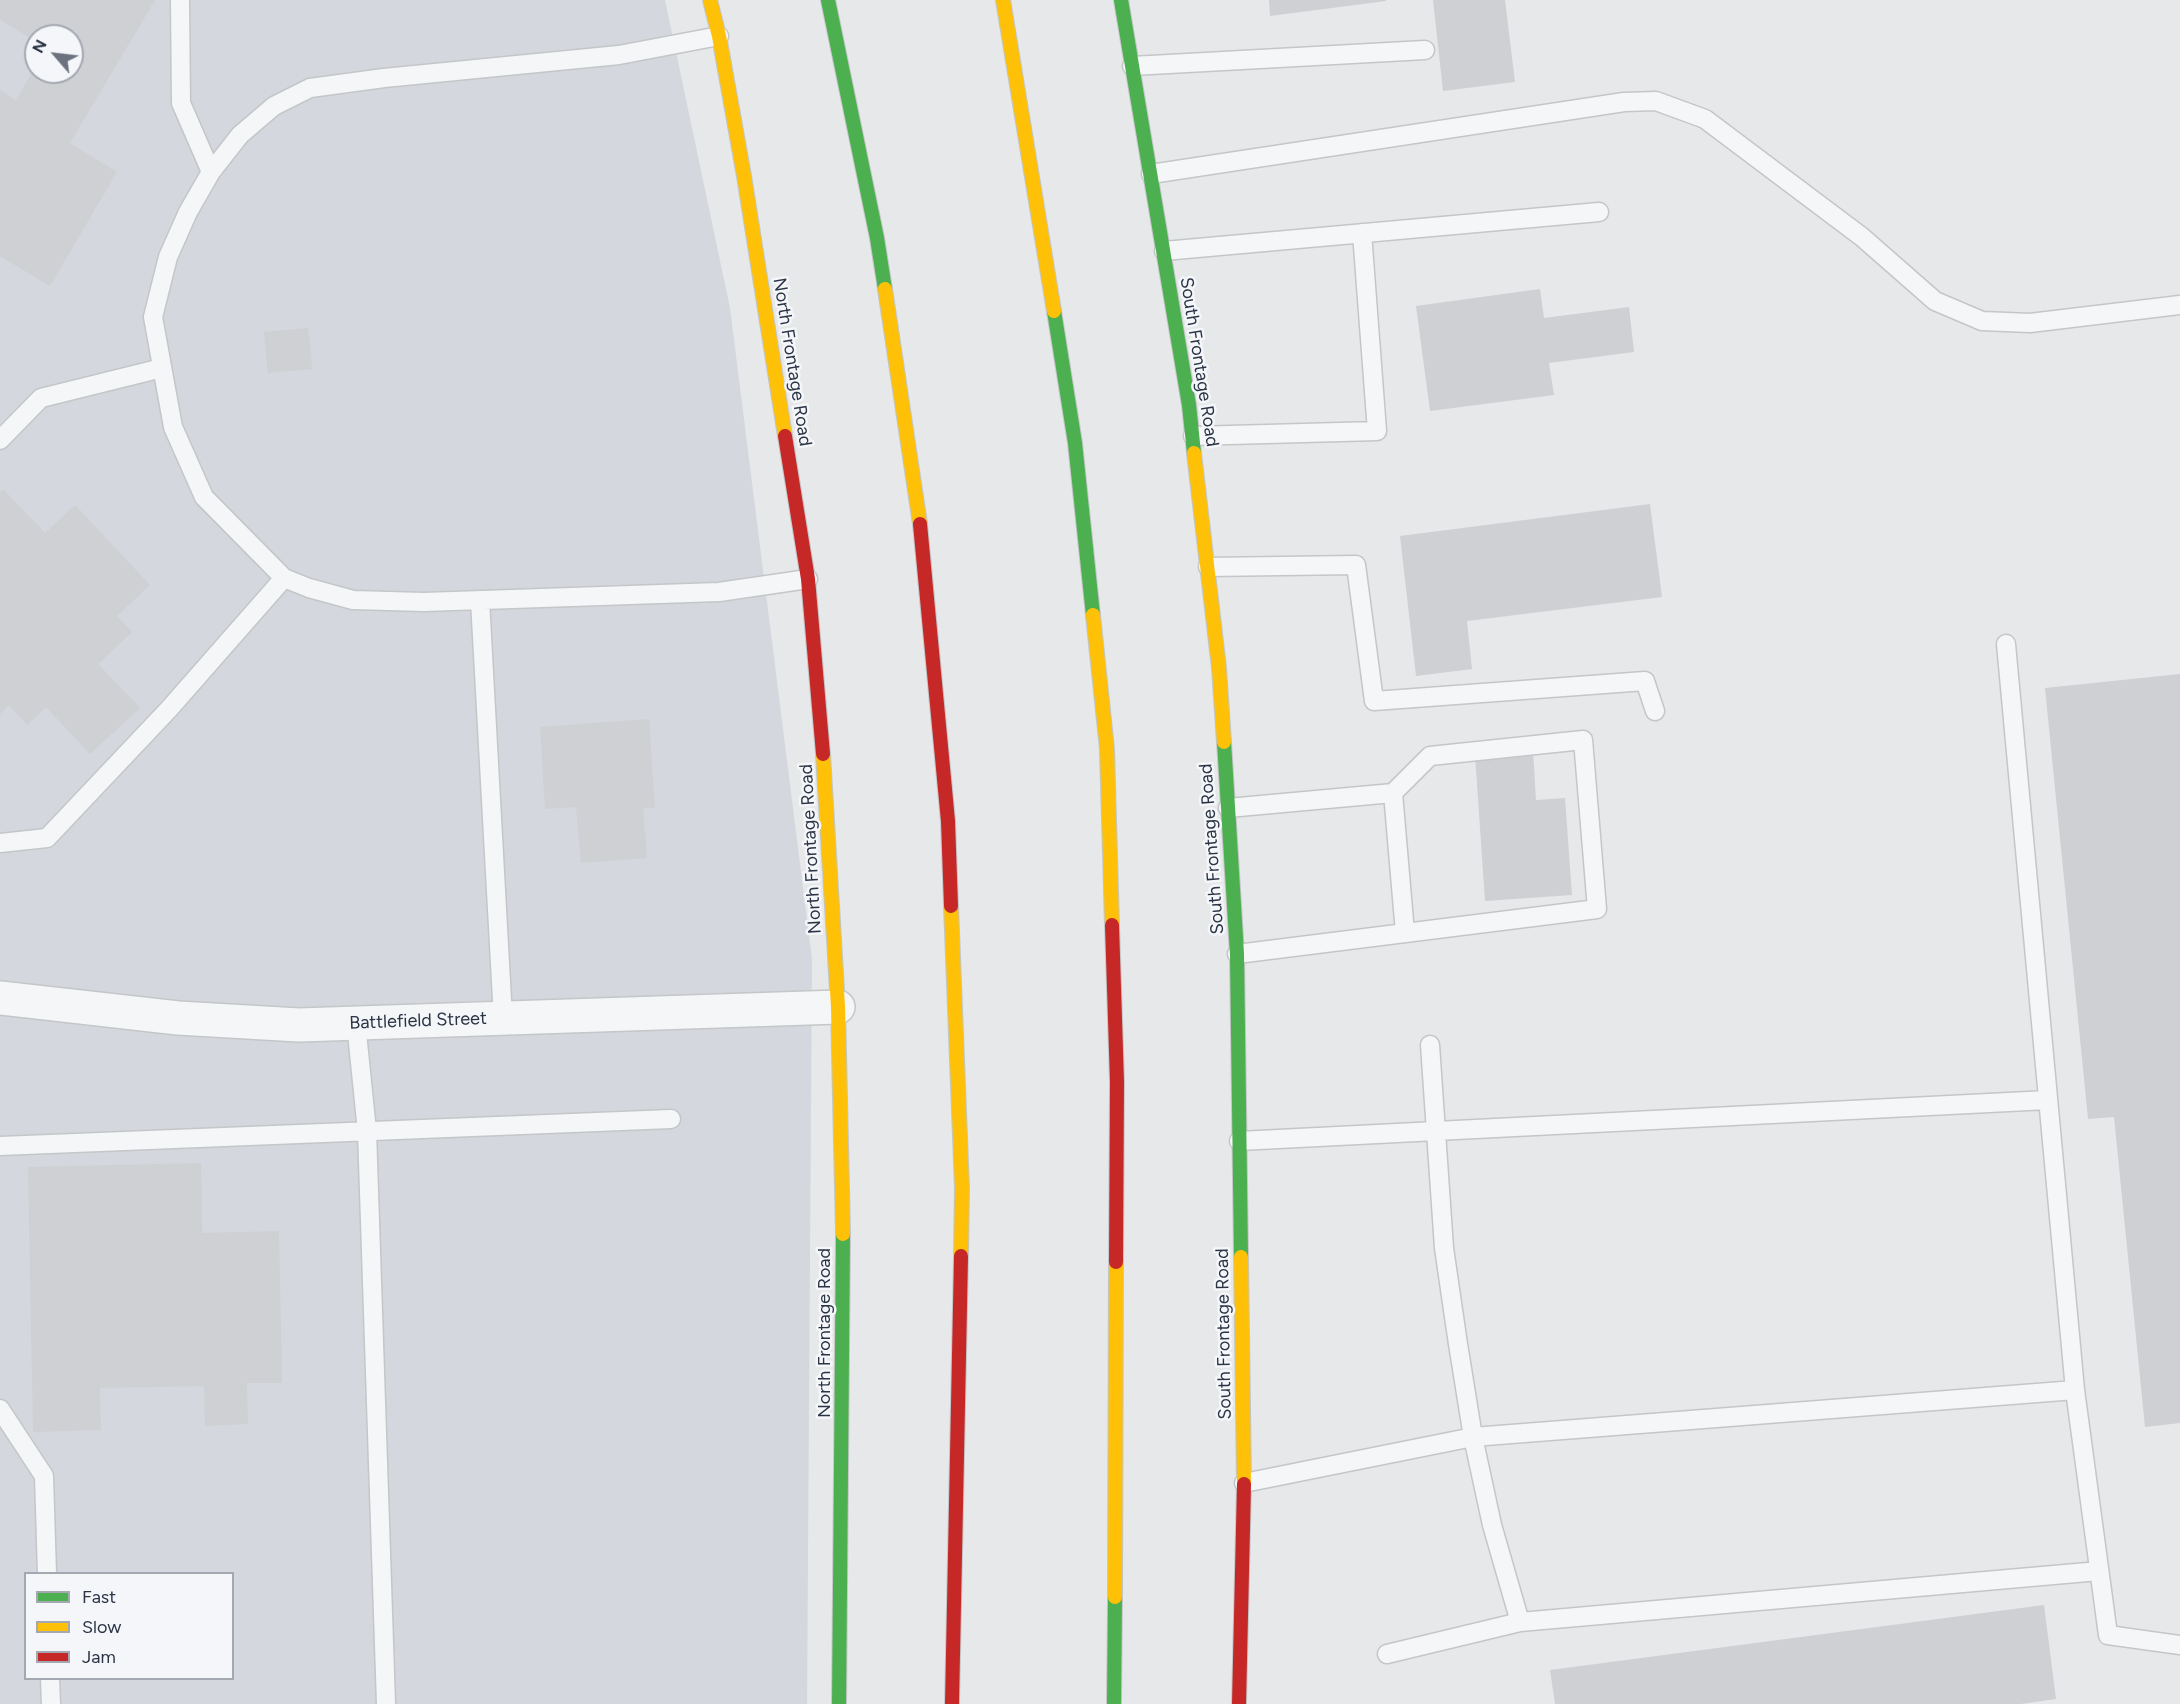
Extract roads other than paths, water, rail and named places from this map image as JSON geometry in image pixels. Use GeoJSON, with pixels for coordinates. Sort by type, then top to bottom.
{"type":"FeatureCollection","features":[{"type":"Feature","properties":{"kind":"main road","name":"North Frontage Road"},"geometry":{"type":"LineString","coordinates":[[710,0],[719,36],[744,176],[808,579],[820,705],[838,1007],[843,1239],[840,1704]]}},
{"type":"Feature","properties":{"kind":"main road"},"geometry":{"type":"LineString","coordinates":[[828,0],[877,238],[918,505],[948,821],[962,1188],[952,1704]]}},
{"type":"Feature","properties":{"kind":"main road"},"geometry":{"type":"LineString","coordinates":[[1004,0],[1075,443],[1107,749],[1117,1082],[1114,1704]]}},
{"type":"Feature","properties":{"kind":"main road","name":"South Frontage Road"},"geometry":{"type":"LineString","coordinates":[[1121,0],[1193,436],[1219,668],[1237,954],[1244,1483],[1239,1704]]}},
{"type":"Feature","properties":{"kind":"street","name":"Battlefield Street"},"geometry":{"type":"LineString","coordinates":[[0,998],[178,1018],[299,1025],[838,1007]]}},
{"type":"Feature","properties":{"kind":"lane"},"geometry":{"type":"LineString","coordinates":[[180,0],[181,103],[211,172]]}},
{"type":"Feature","properties":{"kind":"lane"},"geometry":{"type":"LineString","coordinates":[[719,36],[619,55],[384,78],[310,88],[274,106],[240,135],[211,172],[188,212],[165,267],[153,317],[173,427],[204,497],[284,578],[309,588],[353,600],[408,603],[719,592],[808,579]]}},
{"type":"Feature","properties":{"kind":"lane"},"geometry":{"type":"LineString","coordinates":[[1132,66],[1425,50]]}},
{"type":"Feature","properties":{"kind":"lane"},"geometry":{"type":"LineString","coordinates":[[1151,174],[1624,102],[1656,101],[1705,119],[1862,237],[1935,301],[1982,321],[2030,323],[2180,305]]}},
{"type":"Feature","properties":{"kind":"lane"},"geometry":{"type":"LineString","coordinates":[[1164,251],[1599,213]]}},
{"type":"Feature","properties":{"kind":"lane"},"geometry":{"type":"LineString","coordinates":[[1193,436],[1377,431],[1362,233]]}},
{"type":"Feature","properties":{"kind":"lane"},"geometry":{"type":"LineString","coordinates":[[0,440],[41,398],[162,369]]}},
{"type":"Feature","properties":{"kind":"lane"},"geometry":{"type":"LineString","coordinates":[[1208,567],[1356,565],[1374,701],[1645,681],[1655,711]]}},
{"type":"Feature","properties":{"kind":"lane"},"geometry":{"type":"LineString","coordinates":[[0,843],[47,838],[169,709],[284,578]]}},
{"type":"Feature","properties":{"kind":"lane"},"geometry":{"type":"LineString","coordinates":[[480,600],[503,1018]]}},
{"type":"Feature","properties":{"kind":"lane"},"geometry":{"type":"LineString","coordinates":[[2006,645],[2075,1390],[2108,1635],[2180,1645]]}},
{"type":"Feature","properties":{"kind":"lane"},"geometry":{"type":"LineString","coordinates":[[1228,808],[1393,793],[1430,756],[1583,740],[1598,909],[1237,954]]}},
{"type":"Feature","properties":{"kind":"lane"},"geometry":{"type":"LineString","coordinates":[[1393,793],[1405,933]]}},
{"type":"Feature","properties":{"kind":"lane"},"geometry":{"type":"LineString","coordinates":[[356,1023],[367,1131],[386,1704]]}},
{"type":"Feature","properties":{"kind":"lane"},"geometry":{"type":"LineString","coordinates":[[1430,1045],[1444,1248],[1473,1437],[1492,1525],[1521,1622]]}},
{"type":"Feature","properties":{"kind":"lane"},"geometry":{"type":"LineString","coordinates":[[1239,1141],[2048,1101]]}},
{"type":"Feature","properties":{"kind":"lane"},"geometry":{"type":"LineString","coordinates":[[0,1146],[671,1119]]}},
{"type":"Feature","properties":{"kind":"lane"},"geometry":{"type":"LineString","coordinates":[[1244,1483],[1473,1437],[2075,1390]]}},
{"type":"Feature","properties":{"kind":"lane"},"geometry":{"type":"LineString","coordinates":[[0,1409],[44,1476],[47,1572]]}},
{"type":"Feature","properties":{"kind":"lane"},"geometry":{"type":"LineString","coordinates":[[1388,1654],[1521,1622],[2099,1570]]}},
{"type":"Feature","properties":{"kind":"lane"},"geometry":{"type":"LineString","coordinates":[[50,1680],[51,1704]]}}]}
